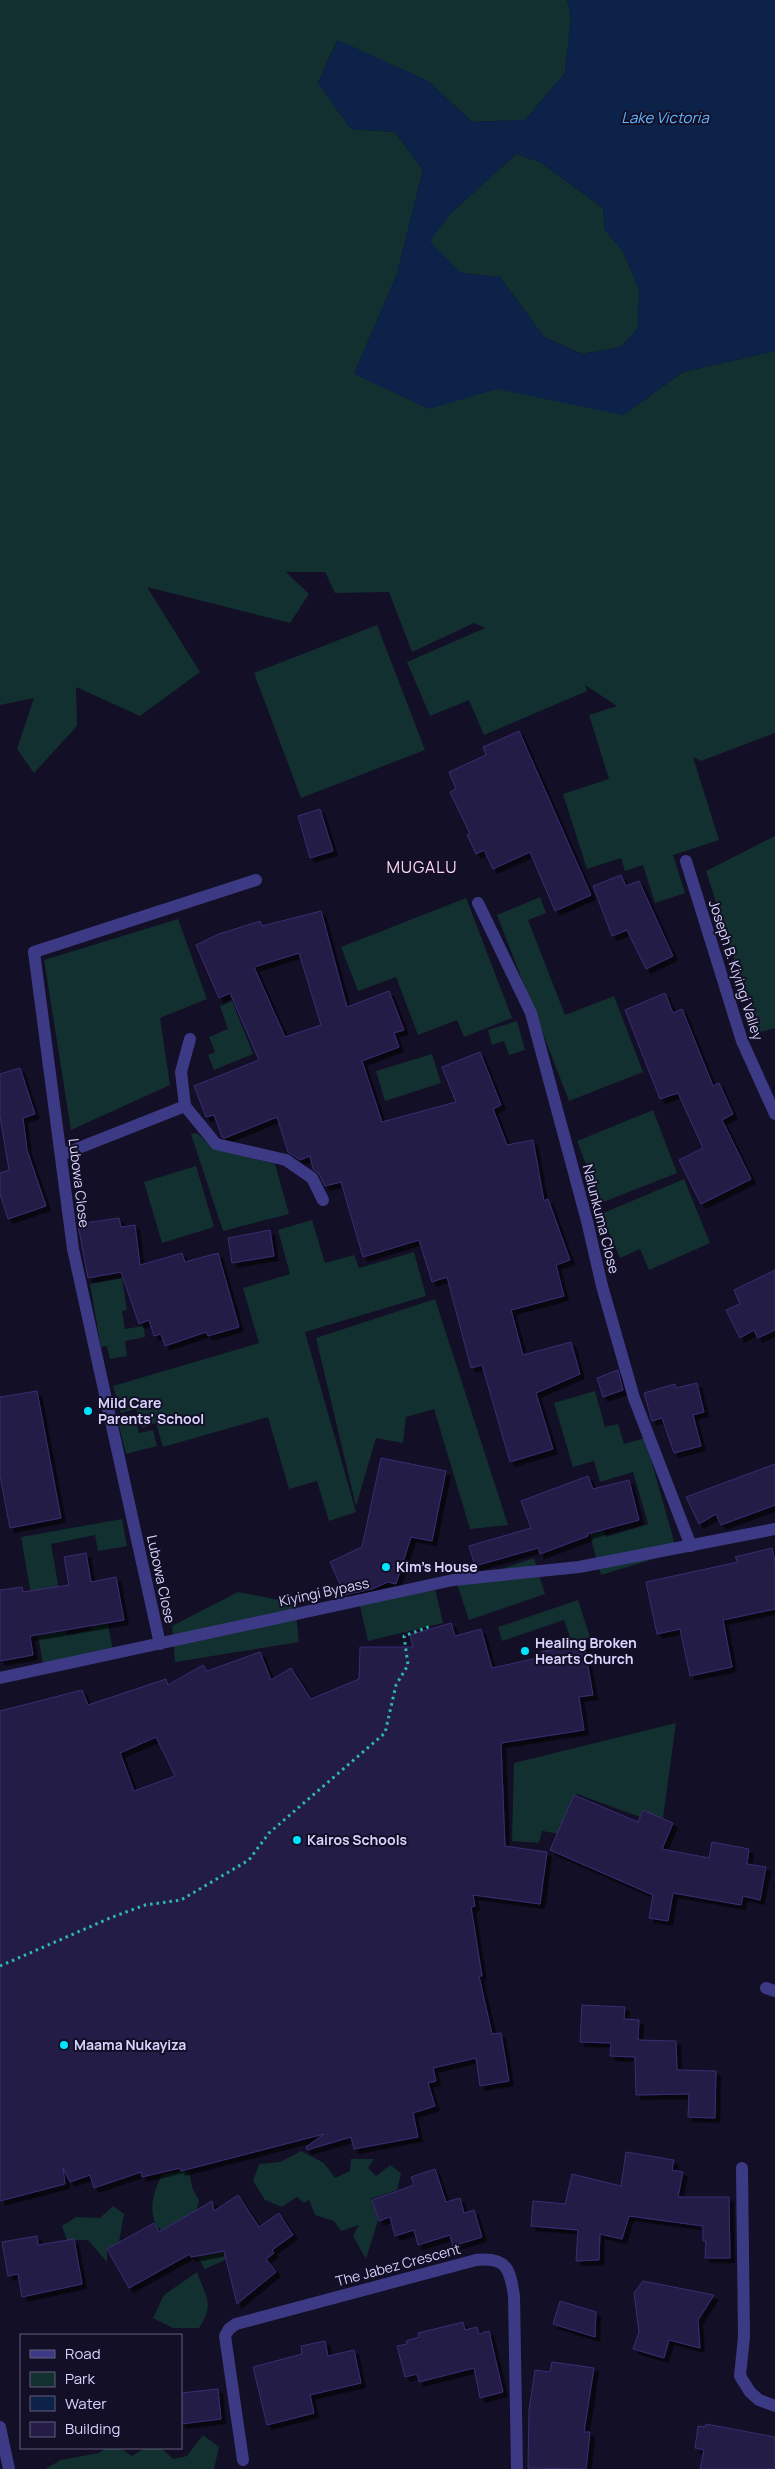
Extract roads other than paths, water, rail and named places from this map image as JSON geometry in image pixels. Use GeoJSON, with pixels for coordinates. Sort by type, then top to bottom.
{"type":"FeatureCollection","features":[{"type":"Feature","properties":{"kind":"street","name":"Joseph B. Kiyingi Valley"},"geometry":{"type":"LineString","coordinates":[[686,861],[742,1041],[775,1114]]}},
{"type":"Feature","properties":{"kind":"street","name":"Lubowa Close"},"geometry":{"type":"LineString","coordinates":[[160,1644],[73,1249],[34,952],[256,880]]}},
{"type":"Feature","properties":{"kind":"street","name":"Nalunkuma Close"},"geometry":{"type":"LineString","coordinates":[[478,903],[531,1013],[587,1221],[602,1286],[634,1398],[691,1546]]}},
{"type":"Feature","properties":{"kind":"street"},"geometry":{"type":"LineString","coordinates":[[190,1039],[181,1072],[185,1106],[216,1144],[286,1160],[312,1178],[323,1200]]}},
{"type":"Feature","properties":{"kind":"street"},"geometry":{"type":"LineString","coordinates":[[60,1155],[185,1106]]}},
{"type":"Feature","properties":{"kind":"street","name":"Kiyingi Bypass"},"geometry":{"type":"LineString","coordinates":[[0,1678],[453,1580],[579,1567],[775,1530]]}},
{"type":"Feature","properties":{"kind":"street"},"geometry":{"type":"LineString","coordinates":[[742,2168],[744,2337],[740,2376],[750,2392],[760,2400],[775,2406]]}},
{"type":"Feature","properties":{"kind":"street","name":"The Jabez Crescent"},"geometry":{"type":"LineString","coordinates":[[243,2460],[225,2336],[229,2329],[236,2324],[448,2267],[491,2258],[503,2263],[510,2273],[514,2296],[517,2469]]}},
{"type":"Feature","properties":{"kind":"street"},"geometry":{"type":"LineString","coordinates":[[0,2427],[8,2469]]}},
{"type":"Feature","properties":{"kind":"water","name":"Lake Victoria"},"geometry":{"type":"Polygon","coordinates":[[[567,0],[775,0],[775,351],[683,372],[623,415],[497,389],[429,409],[354,374],[397,274],[423,170],[395,132],[351,129],[318,83],[338,40],[428,81],[472,122],[525,120],[565,73],[571,17],[567,0]],[[516,154],[451,213],[430,241],[461,273],[500,277],[544,337],[582,354],[621,347],[638,328],[639,289],[623,251],[605,230],[603,208],[540,162],[516,154]]]}},
{"type":"Feature","properties":{"kind":"place","name":"Mild Care Parents' School"},"geometry":{"type":"Point","coordinates":[88,1411]}},
{"type":"Feature","properties":{"kind":"place","name":"Kim's House"},"geometry":{"type":"Point","coordinates":[386,1567]}},
{"type":"Feature","properties":{"kind":"place","name":"Healing Broken Hearts Church"},"geometry":{"type":"Point","coordinates":[525,1651]}},
{"type":"Feature","properties":{"kind":"place","name":"Kairos Schools"},"geometry":{"type":"Point","coordinates":[297,1840]}},
{"type":"Feature","properties":{"kind":"place","name":"Maama Nukayiza"},"geometry":{"type":"Point","coordinates":[64,2045]}},
{"type":"Feature","properties":{"kind":"district","name":"MUGALU"},"geometry":{"type":"Point","coordinates":[422,867]}}]}
